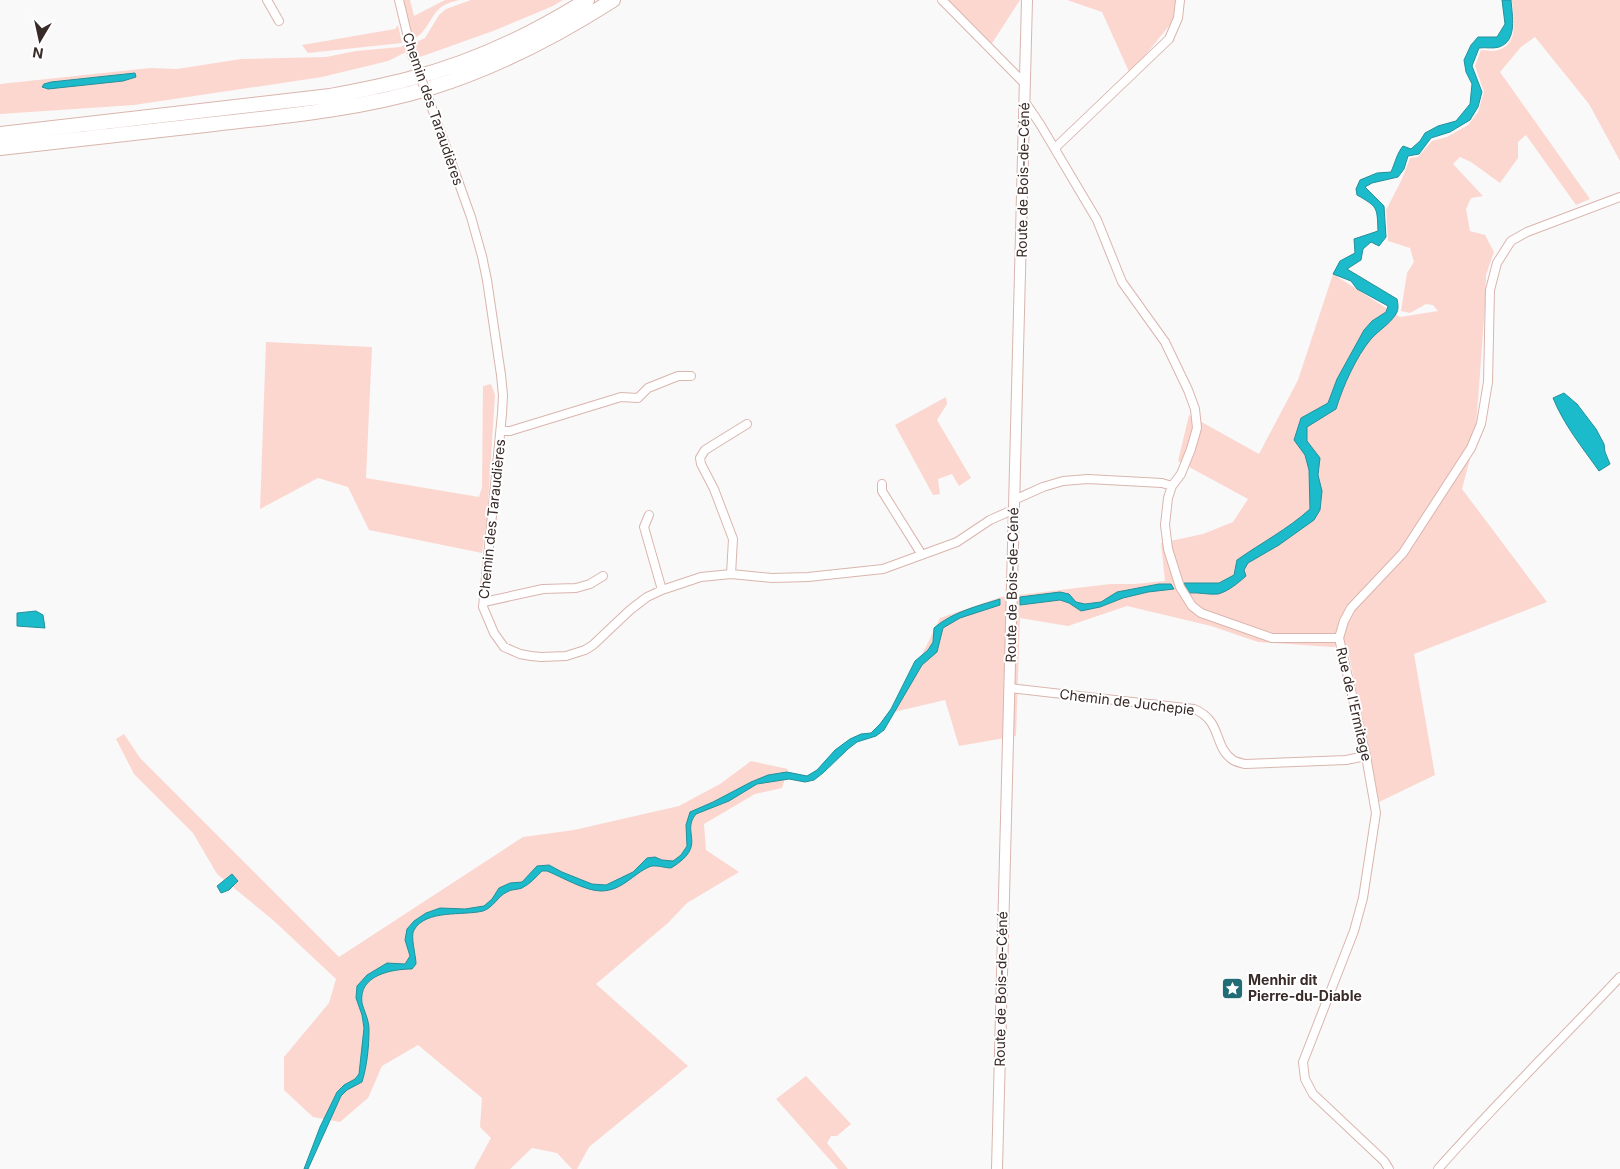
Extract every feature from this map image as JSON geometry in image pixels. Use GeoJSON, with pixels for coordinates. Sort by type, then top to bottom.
{"type":"FeatureCollection","features":[{"type":"Feature","properties":{"kind":"highway"},"geometry":{"type":"LineString","coordinates":[[0,134],[330,96],[362,90],[410,79],[493,50],[532,31],[587,0]]}},
{"type":"Feature","properties":{"kind":"highway"},"geometry":{"type":"LineString","coordinates":[[0,148],[280,117],[352,106],[398,96],[430,88],[495,64],[563,31],[613,0]]}},
{"type":"Feature","properties":{"kind":"street"},"geometry":{"type":"LineString","coordinates":[[266,0],[279,21]]}},
{"type":"Feature","properties":{"kind":"street","name":"Chemin des Taraudières"},"geometry":{"type":"LineString","coordinates":[[399,0],[412,54],[471,217],[485,272],[503,395],[484,602],[485,614],[494,633],[504,647],[520,654],[541,657],[571,654],[585,650],[608,632],[639,602],[662,590],[700,577],[731,574],[772,578],[808,577],[882,569],[957,542],[990,520],[1014,511]]}},
{"type":"Feature","properties":{"kind":"street"},"geometry":{"type":"LineString","coordinates":[[942,0],[1025,84]]}},
{"type":"Feature","properties":{"kind":"street","name":"Route de Bois-de-Céné"},"geometry":{"type":"LineString","coordinates":[[997,1169],[1027,0]]}},
{"type":"Feature","properties":{"kind":"street"},"geometry":{"type":"LineString","coordinates":[[1055,148],[1169,39],[1178,18],[1180,0]]}},
{"type":"Feature","properties":{"kind":"street"},"geometry":{"type":"LineString","coordinates":[[1025,102],[1055,148],[1097,220],[1122,282],[1165,342],[1195,409],[1197,428],[1181,474],[1172,486],[1168,498],[1165,525],[1168,549],[1180,587],[1192,606],[1201,613],[1272,638],[1339,638]]}},
{"type":"Feature","properties":{"kind":"street","name":"Rue de l'Ermitage"},"geometry":{"type":"LineString","coordinates":[[1389,1169],[1384,1161],[1313,1094],[1303,1071],[1303,1062],[1354,932],[1363,898],[1376,813],[1366,756],[1339,638],[1344,621],[1351,608],[1403,553],[1471,448],[1481,424],[1488,382],[1490,290],[1496,263],[1510,240],[1620,197]]}},
{"type":"Feature","properties":{"kind":"street"},"geometry":{"type":"LineString","coordinates":[[501,431],[510,431],[621,397],[638,398],[648,388],[678,376],[691,376]]}},
{"type":"Feature","properties":{"kind":"street"},"geometry":{"type":"LineString","coordinates":[[731,574],[733,539],[700,458],[705,450],[747,424]]}},
{"type":"Feature","properties":{"kind":"street"},"geometry":{"type":"LineString","coordinates":[[1014,500],[1042,487],[1063,481],[1088,479],[1162,483],[1172,486]]}},
{"type":"Feature","properties":{"kind":"street"},"geometry":{"type":"LineString","coordinates":[[882,484],[882,491],[922,555]]}},
{"type":"Feature","properties":{"kind":"street"},"geometry":{"type":"LineString","coordinates":[[649,515],[644,527],[662,590]]}},
{"type":"Feature","properties":{"kind":"street"},"geometry":{"type":"LineString","coordinates":[[484,602],[543,590],[576,588],[590,584],[603,576]]}},
{"type":"Feature","properties":{"kind":"street","name":"Chemin de Juchepie"},"geometry":{"type":"LineString","coordinates":[[1010,688],[1194,709],[1210,719],[1226,752],[1234,760],[1245,764],[1346,760],[1366,756]]}},
{"type":"Feature","properties":{"kind":"street"},"geometry":{"type":"LineString","coordinates":[[1438,1169],[1476,1125],[1620,977]]}},
{"type":"Feature","properties":{"kind":"shaded area"},"geometry":{"type":"Polygon","coordinates":[[[403,0],[410,0],[414,16],[445,0],[459,0],[440,8],[424,30],[411,40],[403,0]]]}},
{"type":"Feature","properties":{"kind":"shaded area"},"geometry":{"type":"Polygon","coordinates":[[[471,0],[563,0],[493,31],[420,57],[412,44],[425,38],[439,15],[446,9],[471,0]]]}},
{"type":"Feature","properties":{"kind":"shaded area"},"geometry":{"type":"Polygon","coordinates":[[[941,0],[1020,0],[987,51],[941,0]]]}},
{"type":"Feature","properties":{"kind":"shaded area"},"geometry":{"type":"Polygon","coordinates":[[[1067,0],[1177,0],[1173,21],[1130,74],[1102,12],[1067,0]]]}},
{"type":"Feature","properties":{"kind":"shaded area"},"geometry":{"type":"Polygon","coordinates":[[[1512,0],[1620,0],[1620,161],[1589,104],[1535,37],[1521,47],[1500,72],[1590,199],[1576,205],[1526,135],[1518,142],[1518,158],[1500,183],[1471,162],[1460,157],[1453,164],[1483,196],[1471,198],[1466,209],[1470,231],[1485,235],[1494,252],[1486,275],[1475,440],[1462,489],[1547,602],[1414,654],[1435,775],[1379,802],[1347,645],[1332,647],[1258,642],[1211,626],[1127,606],[1068,626],[1020,618],[1016,736],[959,746],[945,700],[894,712],[940,618],[1001,597],[1110,584],[1165,581],[1161,543],[1203,534],[1233,522],[1248,499],[1178,461],[1189,415],[1259,454],[1298,380],[1333,274],[1400,317],[1438,311],[1433,305],[1426,304],[1410,313],[1401,311],[1407,273],[1414,262],[1410,248],[1388,241],[1386,210],[1410,158],[1418,157],[1432,141],[1447,137],[1468,125],[1478,112],[1484,92],[1475,66],[1481,50],[1496,51],[1505,47],[1510,42],[1514,29],[1512,0]]]}},
{"type":"Feature","properties":{"kind":"shaded area"},"geometry":{"type":"Polygon","coordinates":[[[398,25],[402,43],[308,53],[302,45],[395,29],[398,25]]]}},
{"type":"Feature","properties":{"kind":"shaded area"},"geometry":{"type":"Polygon","coordinates":[[[405,45],[406,52],[388,61],[322,77],[134,105],[0,114],[0,84],[150,68],[177,69],[241,59],[326,57],[405,45]]]}},
{"type":"Feature","properties":{"kind":"shaded area"},"geometry":{"type":"Polygon","coordinates":[[[266,342],[372,347],[366,478],[479,497],[482,487],[483,386],[491,384],[495,395],[487,519],[482,553],[369,530],[348,487],[318,478],[260,509],[266,342]]]}},
{"type":"Feature","properties":{"kind":"shaded area"},"geometry":{"type":"Polygon","coordinates":[[[946,397],[947,404],[937,420],[971,478],[959,486],[952,474],[938,479],[940,494],[933,495],[895,425],[946,397]]]}},
{"type":"Feature","properties":{"kind":"shaded area"},"geometry":{"type":"Polygon","coordinates":[[[124,734],[140,758],[339,957],[523,837],[574,830],[679,806],[720,784],[751,761],[788,769],[782,788],[755,794],[704,824],[706,850],[739,872],[687,903],[668,923],[596,984],[688,1066],[589,1147],[577,1169],[572,1169],[557,1153],[532,1148],[510,1169],[474,1169],[491,1138],[480,1127],[482,1098],[418,1045],[382,1066],[368,1098],[340,1122],[313,1117],[284,1090],[284,1057],[329,1003],[336,979],[273,920],[217,874],[193,833],[134,774],[116,739],[124,734]]]}},
{"type":"Feature","properties":{"kind":"shaded area"},"geometry":{"type":"Polygon","coordinates":[[[806,1076],[851,1124],[837,1136],[831,1136],[827,1143],[848,1169],[838,1169],[776,1099],[806,1076]]]}},
{"type":"Feature","properties":{"kind":"water"},"geometry":{"type":"Polygon","coordinates":[[[1502,0],[1511,0],[1513,20],[1511,33],[1505,44],[1499,47],[1479,48],[1472,66],[1482,92],[1478,107],[1470,120],[1450,132],[1431,138],[1419,154],[1408,156],[1404,169],[1398,177],[1372,183],[1365,187],[1384,206],[1386,237],[1379,246],[1371,242],[1363,249],[1361,260],[1347,269],[1397,299],[1398,308],[1394,318],[1371,339],[1360,354],[1346,381],[1336,409],[1307,427],[1307,441],[1320,458],[1318,475],[1322,491],[1320,510],[1314,520],[1279,545],[1248,563],[1244,570],[1246,576],[1230,589],[1218,594],[1189,593],[1184,583],[1219,583],[1234,575],[1237,560],[1284,529],[1310,509],[1309,470],[1305,455],[1294,440],[1301,418],[1328,403],[1337,379],[1364,330],[1372,321],[1386,312],[1388,306],[1357,289],[1351,281],[1333,274],[1340,261],[1355,253],[1354,239],[1378,231],[1375,208],[1357,195],[1356,189],[1360,180],[1377,173],[1391,172],[1403,146],[1411,149],[1420,141],[1425,133],[1438,126],[1456,121],[1470,104],[1472,84],[1466,72],[1464,60],[1471,45],[1478,37],[1497,37],[1505,24],[1502,0]]]}},
{"type":"Feature","properties":{"kind":"water"},"geometry":{"type":"Polygon","coordinates":[[[135,73],[136,77],[123,81],[48,89],[42,87],[44,84],[51,82],[135,73]]]}},
{"type":"Feature","properties":{"kind":"water"},"geometry":{"type":"Polygon","coordinates":[[[1564,393],[1577,404],[1596,429],[1604,444],[1610,464],[1599,471],[1557,408],[1553,398],[1564,393]]]}},
{"type":"Feature","properties":{"kind":"water"},"geometry":{"type":"Polygon","coordinates":[[[1159,584],[1171,584],[1174,589],[1148,592],[1081,611],[1069,603],[1060,600],[1020,605],[1020,597],[1060,592],[1069,594],[1076,602],[1085,604],[1101,602],[1117,592],[1159,584]]]}},
{"type":"Feature","properties":{"kind":"water"},"geometry":{"type":"Polygon","coordinates":[[[1000,599],[1000,605],[960,618],[943,628],[937,652],[922,665],[884,730],[876,736],[857,742],[814,780],[805,782],[789,779],[757,784],[729,801],[696,814],[692,821],[692,839],[689,853],[671,868],[651,866],[615,888],[601,891],[588,889],[547,871],[542,871],[525,886],[520,889],[510,890],[483,911],[446,914],[420,923],[413,933],[416,964],[412,969],[386,972],[371,980],[365,986],[362,994],[362,1003],[368,1022],[369,1036],[362,1082],[347,1090],[341,1096],[308,1169],[304,1169],[320,1127],[337,1092],[359,1074],[364,1028],[356,998],[357,986],[367,975],[387,963],[405,964],[410,956],[405,940],[407,929],[414,921],[426,913],[440,908],[465,909],[484,906],[492,899],[499,888],[510,883],[522,882],[537,866],[549,865],[592,884],[606,885],[633,872],[647,858],[655,857],[673,861],[681,855],[687,846],[686,825],[690,812],[768,775],[787,772],[807,776],[817,770],[835,750],[850,739],[861,734],[871,733],[891,709],[915,661],[928,650],[933,642],[934,628],[957,614],[1000,599]]]}},
{"type":"Feature","properties":{"kind":"water"},"geometry":{"type":"Polygon","coordinates":[[[36,611],[43,615],[45,628],[17,626],[17,613],[36,611]]]}},
{"type":"Feature","properties":{"kind":"water"},"geometry":{"type":"Polygon","coordinates":[[[232,874],[238,881],[229,890],[221,893],[217,886],[232,874]]]}},
{"type":"Feature","properties":{"kind":"place","name":"Menhir dit Pierre-du-Diable"},"geometry":{"type":"Point","coordinates":[1232,988]}}]}
